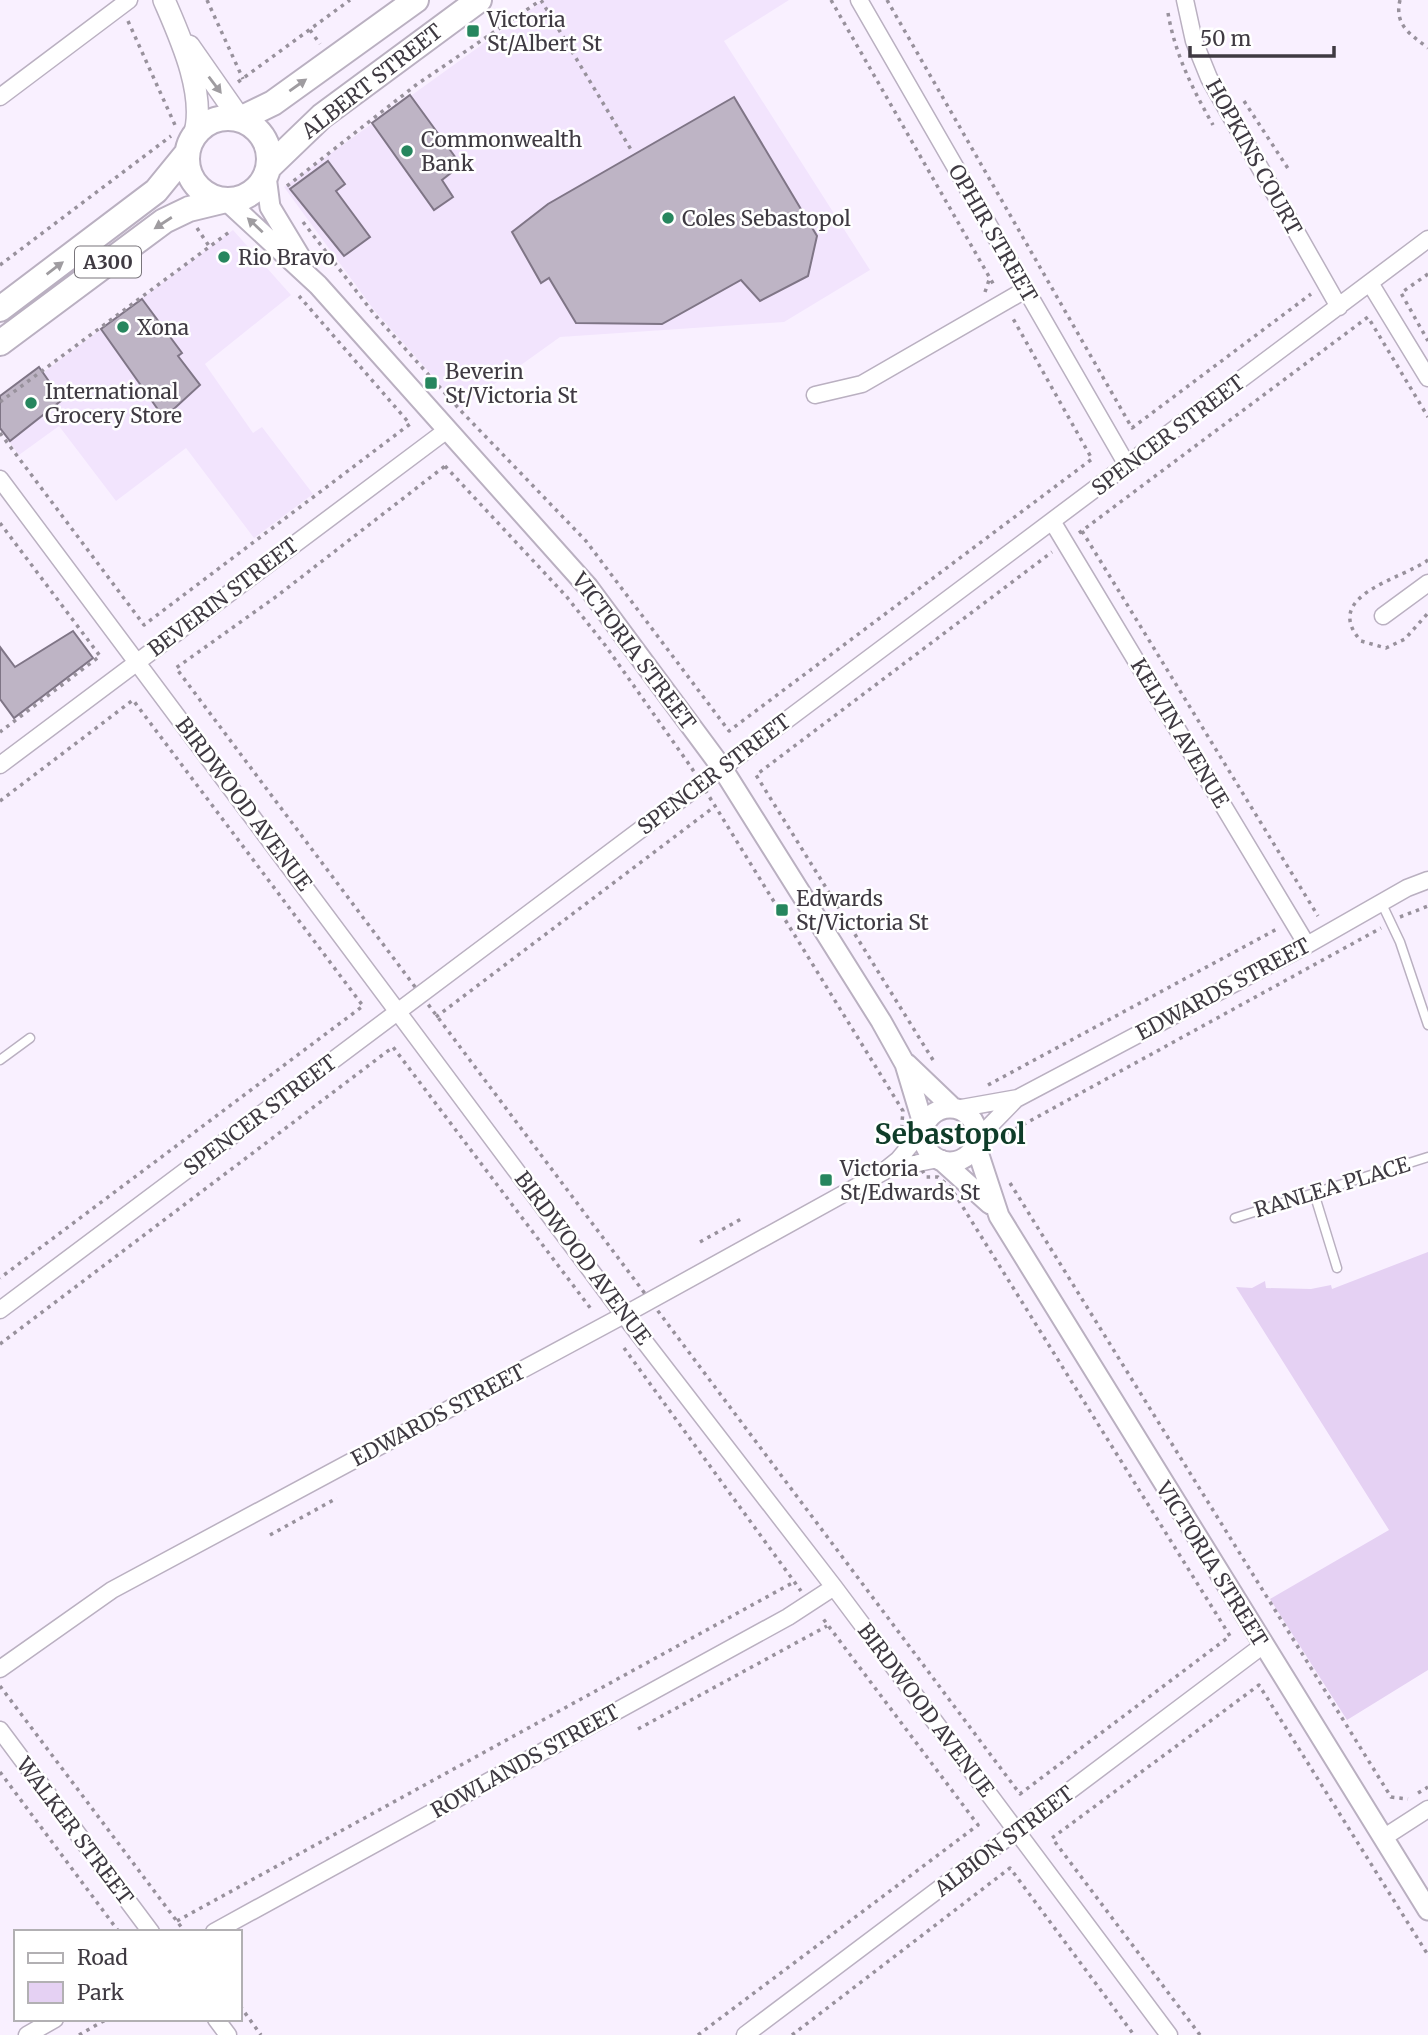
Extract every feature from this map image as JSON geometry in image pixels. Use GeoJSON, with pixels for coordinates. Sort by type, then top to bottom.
{"type":"FeatureCollection","features":[{"type":"Feature","properties":{"kind":"highway","name":"ALBERT STREET"},"geometry":{"type":"LineString","coordinates":[[240,119],[273,103],[416,0]]}},
{"type":"Feature","properties":{"kind":"highway","name":"ALBERT STREET"},"geometry":{"type":"LineString","coordinates":[[268,172],[322,116],[479,0]]}},
{"type":"Feature","properties":{"kind":"highway"},"geometry":{"type":"LineString","coordinates":[[219,118],[240,119],[261,134],[268,150],[268,172],[254,191],[226,201],[210,196],[197,185],[188,170],[191,144],[209,122],[219,118]]}},
{"type":"Feature","properties":{"kind":"highway","name":"A300"},"geometry":{"type":"LineString","coordinates":[[0,309],[156,191],[191,144]]}},
{"type":"Feature","properties":{"kind":"highway","name":"A300"},"geometry":{"type":"LineString","coordinates":[[0,343],[164,221],[189,209],[226,201]]}},
{"type":"Feature","properties":{"kind":"main road"},"geometry":{"type":"LineString","coordinates":[[165,4],[240,119]]}},
{"type":"Feature","properties":{"kind":"main road"},"geometry":{"type":"LineString","coordinates":[[165,4],[188,67],[197,105],[191,144]]}},
{"type":"Feature","properties":{"kind":"street","name":"OPHIR STREET"},"geometry":{"type":"LineString","coordinates":[[859,0],[1127,466]]}},
{"type":"Feature","properties":{"kind":"street","name":"HOPKINS COURT"},"geometry":{"type":"LineString","coordinates":[[1185,0],[1194,41],[1209,78],[1339,307]]}},
{"type":"Feature","properties":{"kind":"street"},"geometry":{"type":"LineString","coordinates":[[0,97],[125,3]]}},
{"type":"Feature","properties":{"kind":"street","name":"VICTORIA STREET"},"geometry":{"type":"LineString","coordinates":[[268,172],[269,202],[318,285]]}},
{"type":"Feature","properties":{"kind":"street","name":"VICTORIA STREET"},"geometry":{"type":"LineString","coordinates":[[226,201],[318,285],[588,587],[722,768],[900,1055],[924,1128]]}},
{"type":"Feature","properties":{"kind":"street","name":"SPENCER STREET"},"geometry":{"type":"LineString","coordinates":[[0,1310],[1428,239]]}},
{"type":"Feature","properties":{"kind":"street"},"geometry":{"type":"LineString","coordinates":[[1370,283],[1428,378]]}},
{"type":"Feature","properties":{"kind":"street"},"geometry":{"type":"LineString","coordinates":[[815,395],[846,390],[862,384],[1025,290]]}},
{"type":"Feature","properties":{"kind":"street","name":"BEVERIN STREET"},"geometry":{"type":"LineString","coordinates":[[0,765],[447,430]]}},
{"type":"Feature","properties":{"kind":"street","name":"BIRDWOOD AVENUE"},"geometry":{"type":"LineString","coordinates":[[0,479],[624,1315],[834,1587],[1169,2035]]}},
{"type":"Feature","properties":{"kind":"street","name":"KELVIN AVENUE"},"geometry":{"type":"LineString","coordinates":[[1052,521],[1307,946]]}},
{"type":"Feature","properties":{"kind":"street"},"geometry":{"type":"LineString","coordinates":[[1383,615],[1428,583]]}},
{"type":"Feature","properties":{"kind":"street","name":"EDWARDS STREET"},"geometry":{"type":"LineString","coordinates":[[955,1109],[1018,1098],[1307,946],[1381,902],[1428,880]]}},
{"type":"Feature","properties":{"kind":"street","name":"VICTORIA STREET"},"geometry":{"type":"LineString","coordinates":[[900,1055],[955,1109]]}},
{"type":"Feature","properties":{"kind":"street","name":"EDWARDS STREET"},"geometry":{"type":"LineString","coordinates":[[976,1142],[1018,1098]]}},
{"type":"Feature","properties":{"kind":"street"},"geometry":{"type":"LineString","coordinates":[[913,1155],[924,1128],[937,1111],[955,1109],[972,1120],[976,1142],[962,1159],[939,1160],[927,1149],[924,1128]]}},
{"type":"Feature","properties":{"kind":"street","name":"VICTORIA STREET"},"geometry":{"type":"LineString","coordinates":[[976,1142],[999,1216]]}},
{"type":"Feature","properties":{"kind":"street","name":"EDWARDS STREET"},"geometry":{"type":"LineString","coordinates":[[0,1670],[112,1590],[624,1315],[913,1155],[939,1160]]}},
{"type":"Feature","properties":{"kind":"street","name":"VICTORIA STREET"},"geometry":{"type":"LineString","coordinates":[[939,1160],[976,1190],[999,1216],[1262,1646],[1428,1910]]}},
{"type":"Feature","properties":{"kind":"street","name":"ROWLANDS STREET"},"geometry":{"type":"LineString","coordinates":[[218,1930],[810,1603],[834,1587]]}},
{"type":"Feature","properties":{"kind":"street","name":"ALBION STREET"},"geometry":{"type":"LineString","coordinates":[[745,2035],[1262,1646]]}},
{"type":"Feature","properties":{"kind":"street","name":"WALKER STREET"},"geometry":{"type":"LineString","coordinates":[[0,1730],[150,1930]]}},
{"type":"Feature","properties":{"kind":"street"},"geometry":{"type":"LineString","coordinates":[[1383,1838],[1428,1809]]}},
{"type":"Feature","properties":{"kind":"street"},"geometry":{"type":"LineString","coordinates":[[27,2035],[52,2021]]}},
{"type":"Feature","properties":{"kind":"lane"},"geometry":{"type":"LineString","coordinates":[[1381,902],[1392,921],[1428,1025]]}},
{"type":"Feature","properties":{"kind":"lane"},"geometry":{"type":"LineString","coordinates":[[0,1060],[30,1038]]}},
{"type":"Feature","properties":{"kind":"lane","name":"RANLEA PLACE"},"geometry":{"type":"LineString","coordinates":[[1235,1218],[1428,1157]]}},
{"type":"Feature","properties":{"kind":"lane"},"geometry":{"type":"LineString","coordinates":[[1314,1193],[1337,1268]]}},
{"type":"Feature","properties":{"kind":"path"},"geometry":{"type":"LineString","coordinates":[[207,0],[243,79]]}},
{"type":"Feature","properties":{"kind":"path"},"geometry":{"type":"LineString","coordinates":[[220,92],[243,79],[350,0]]}},
{"type":"Feature","properties":{"kind":"path"},"geometry":{"type":"LineString","coordinates":[[269,202],[416,85],[541,0],[633,153]]}},
{"type":"Feature","properties":{"kind":"path"},"geometry":{"type":"LineString","coordinates":[[299,217],[374,314],[462,412],[586,541],[729,731],[1092,459],[831,0]]}},
{"type":"Feature","properties":{"kind":"path"},"geometry":{"type":"LineString","coordinates":[[887,0],[1132,428],[1311,294]]}},
{"type":"Feature","properties":{"kind":"path"},"geometry":{"type":"LineString","coordinates":[[1400,0],[1399,17],[1405,31],[1428,48]]}},
{"type":"Feature","properties":{"kind":"path"},"geometry":{"type":"LineString","coordinates":[[0,265],[178,131],[125,3]]}},
{"type":"Feature","properties":{"kind":"path"},"geometry":{"type":"LineString","coordinates":[[1242,98],[1289,170]]}},
{"type":"Feature","properties":{"kind":"path"},"geometry":{"type":"LineString","coordinates":[[172,119],[197,105]]}},
{"type":"Feature","properties":{"kind":"path"},"geometry":{"type":"LineString","coordinates":[[0,402],[238,227]]}},
{"type":"Feature","properties":{"kind":"path"},"geometry":{"type":"LineString","coordinates":[[1428,274],[1401,293],[1428,341]]}},
{"type":"Feature","properties":{"kind":"path"},"geometry":{"type":"LineString","coordinates":[[0,433],[144,625],[410,424],[297,294]]}},
{"type":"Feature","properties":{"kind":"path"},"geometry":{"type":"LineString","coordinates":[[935,1064],[756,775],[1368,317],[1428,417]]}},
{"type":"Feature","properties":{"kind":"path"},"geometry":{"type":"LineString","coordinates":[[444,466],[566,596],[605,645],[700,783],[903,1111],[901,1135],[926,1177],[939,1177],[951,1188],[1230,1636],[1020,1794],[176,668],[276,596],[444,466]]}},
{"type":"Feature","properties":{"kind":"path"},"geometry":{"type":"LineString","coordinates":[[0,523],[100,656],[0,732]]}},
{"type":"Feature","properties":{"kind":"path"},"geometry":{"type":"LineString","coordinates":[[1083,531],[1318,916]]}},
{"type":"Feature","properties":{"kind":"path"},"geometry":{"type":"LineString","coordinates":[[1428,560],[1362,594],[1354,603],[1350,618],[1361,641],[1386,648],[1405,639],[1428,613]]}},
{"type":"Feature","properties":{"kind":"path"},"geometry":{"type":"LineString","coordinates":[[0,802],[133,700],[363,1006],[0,1278]]}},
{"type":"Feature","properties":{"kind":"path"},"geometry":{"type":"LineString","coordinates":[[436,1017],[714,807]]}},
{"type":"Feature","properties":{"kind":"path"},"geometry":{"type":"LineString","coordinates":[[1002,1136],[1392,921],[1428,906]]}},
{"type":"Feature","properties":{"kind":"path"},"geometry":{"type":"LineString","coordinates":[[982,1088],[1282,926]]}},
{"type":"Feature","properties":{"kind":"path"},"geometry":{"type":"LineString","coordinates":[[0,1344],[393,1047],[591,1309]]}},
{"type":"Feature","properties":{"kind":"path"},"geometry":{"type":"LineString","coordinates":[[1009,1182],[1391,1797],[1406,1801],[1428,1787]]}},
{"type":"Feature","properties":{"kind":"path"},"geometry":{"type":"LineString","coordinates":[[700,1242],[741,1220]]}},
{"type":"Feature","properties":{"kind":"path"},"geometry":{"type":"LineString","coordinates":[[624,1348],[794,1582],[978,1825],[698,2035]]}},
{"type":"Feature","properties":{"kind":"path"},"geometry":{"type":"LineString","coordinates":[[270,1535],[337,1498]]}},
{"type":"Feature","properties":{"kind":"path"},"geometry":{"type":"LineString","coordinates":[[177,1921],[794,1582]]}},
{"type":"Feature","properties":{"kind":"path"},"geometry":{"type":"LineString","coordinates":[[638,1729],[828,1626]]}},
{"type":"Feature","properties":{"kind":"path"},"geometry":{"type":"LineString","coordinates":[[1200,2035],[1052,1838],[1259,1685],[1428,1955]]}},
{"type":"Feature","properties":{"kind":"path"},"geometry":{"type":"LineString","coordinates":[[0,1686],[184,1930]]}},
{"type":"Feature","properties":{"kind":"path"},"geometry":{"type":"LineString","coordinates":[[0,1772],[118,1930]]}},
{"type":"Feature","properties":{"kind":"path"},"geometry":{"type":"LineString","coordinates":[[792,2035],[1010,1868],[1134,2035]]}},
{"type":"Feature","properties":{"kind":"path"},"geometry":{"type":"LineString","coordinates":[[242,2009],[261,2035]]}},
{"type":"Feature","properties":{"kind":"path"},"geometry":{"type":"LineString","coordinates":[[79,2035],[104,2021]]}},
{"type":"Feature","properties":{"kind":"shaded area"},"geometry":{"type":"Polygon","coordinates":[[[544,0],[789,0],[724,41],[870,270],[784,322],[560,337],[461,408],[374,310],[284,187],[544,0]]]}},
{"type":"Feature","properties":{"kind":"shaded area"},"geometry":{"type":"Polygon","coordinates":[[[233,230],[291,295],[205,364],[253,433],[262,427],[313,494],[254,538],[186,448],[116,501],[59,426],[19,455],[0,429],[0,405],[233,230]]]}},
{"type":"Feature","properties":{"kind":"green space"},"geometry":{"type":"Polygon","coordinates":[[[1428,1252],[1428,1670],[1347,1720],[1270,1599],[1389,1530],[1236,1287],[1252,1288],[1265,1281],[1266,1288],[1311,1289],[1331,1285],[1332,1289],[1428,1252]]]}},
{"type":"Feature","properties":{"kind":"building"},"geometry":{"type":"Polygon","coordinates":[[[410,95],[461,165],[442,180],[453,197],[434,210],[372,123],[410,95]]]}},
{"type":"Feature","properties":{"kind":"building","name":"Coles Sebastopol"},"geometry":{"type":"Polygon","coordinates":[[[734,97],[817,236],[808,276],[760,301],[741,280],[662,324],[576,323],[549,278],[541,283],[512,232],[548,204],[734,97]]]}},
{"type":"Feature","properties":{"kind":"building"},"geometry":{"type":"Polygon","coordinates":[[[328,161],[345,184],[336,191],[370,237],[344,256],[290,189],[328,161]]]}},
{"type":"Feature","properties":{"kind":"building","name":"Xona"},"geometry":{"type":"Polygon","coordinates":[[[142,299],[182,353],[178,356],[200,385],[164,418],[101,329],[142,299]]]}},
{"type":"Feature","properties":{"kind":"building","name":"International Grocery Store"},"geometry":{"type":"Polygon","coordinates":[[[39,367],[62,400],[10,441],[0,428],[0,396],[39,367]]]}},
{"type":"Feature","properties":{"kind":"building"},"geometry":{"type":"Polygon","coordinates":[[[73,631],[93,658],[14,718],[0,699],[0,647],[15,667],[73,631]]]}},
{"type":"Feature","properties":{"kind":"place","name":"Victoria St/Albert St"},"geometry":{"type":"Point","coordinates":[473,31]}},
{"type":"Feature","properties":{"kind":"place","name":"Commonwealth Bank"},"geometry":{"type":"Point","coordinates":[407,151]}},
{"type":"Feature","properties":{"kind":"place","name":"Coles Sebastopol"},"geometry":{"type":"Point","coordinates":[668,218]}},
{"type":"Feature","properties":{"kind":"place","name":"Rio Bravo"},"geometry":{"type":"Point","coordinates":[224,257]}},
{"type":"Feature","properties":{"kind":"place","name":"Xona"},"geometry":{"type":"Point","coordinates":[123,327]}},
{"type":"Feature","properties":{"kind":"place","name":"Beverin St/Victoria St"},"geometry":{"type":"Point","coordinates":[431,383]}},
{"type":"Feature","properties":{"kind":"place","name":"International Grocery Store"},"geometry":{"type":"Point","coordinates":[31,403]}},
{"type":"Feature","properties":{"kind":"place","name":"Edwards St/Victoria St"},"geometry":{"type":"Point","coordinates":[782,910]}},
{"type":"Feature","properties":{"kind":"place","name":"Victoria St/Edwards St"},"geometry":{"type":"Point","coordinates":[826,1180]}},
{"type":"Feature","properties":{"kind":"district","name":"Sebastopol"},"geometry":{"type":"Point","coordinates":[950,1134]}}]}
